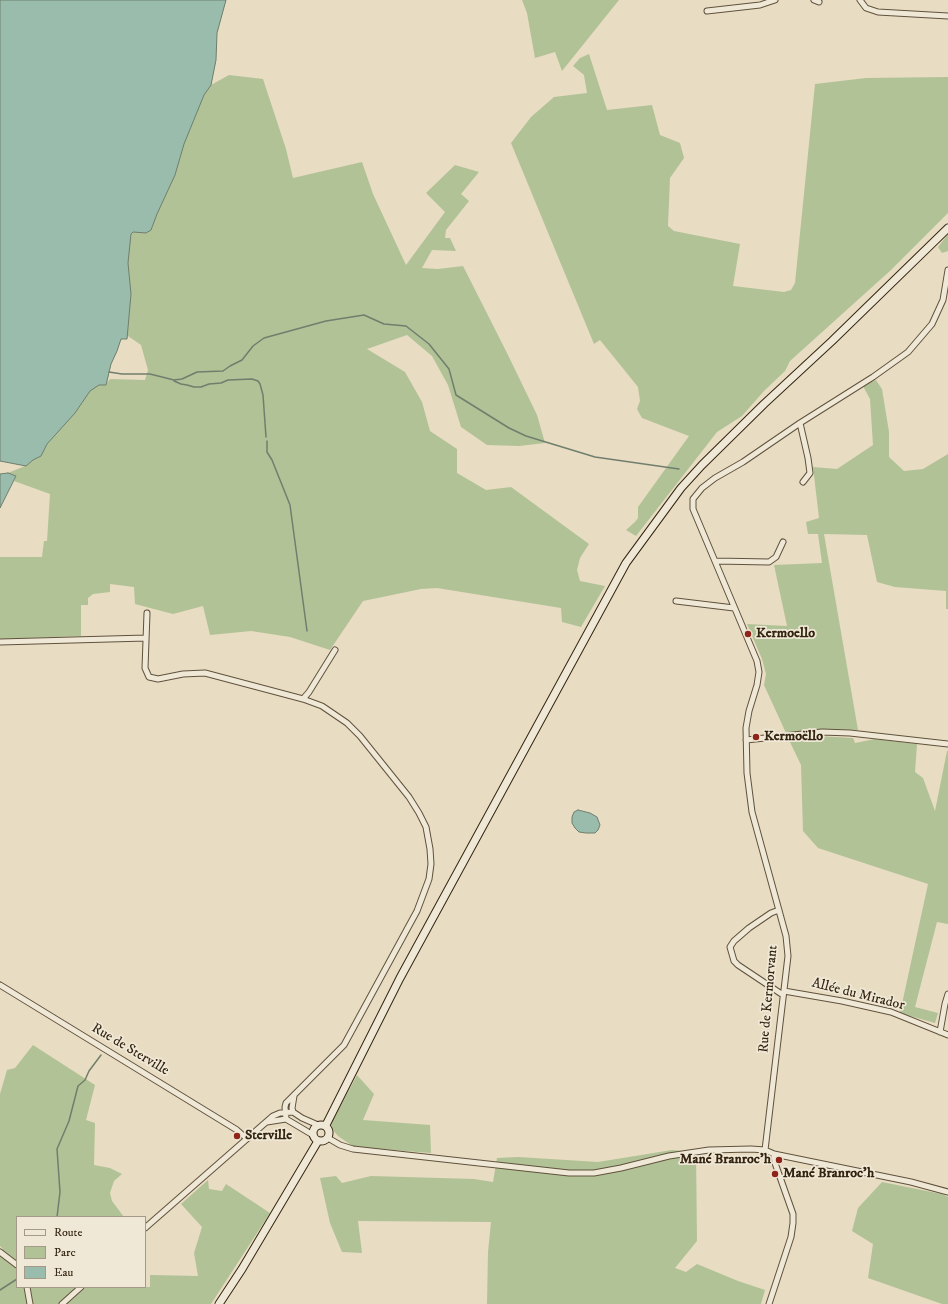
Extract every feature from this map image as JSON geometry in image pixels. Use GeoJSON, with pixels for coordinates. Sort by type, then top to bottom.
{"type":"FeatureCollection","features":[{"type":"Feature","properties":{"kind":"main road"},"geometry":{"type":"LineString","coordinates":[[326,1125],[400,978],[626,563],[681,488],[702,465],[948,228]]}},
{"type":"Feature","properties":{"kind":"main road"},"geometry":{"type":"LineString","coordinates":[[219,1304],[242,1269],[315,1138],[314,1129],[318,1125],[326,1125]]}},
{"type":"Feature","properties":{"kind":"main road"},"geometry":{"type":"LineString","coordinates":[[315,1138],[323,1141],[328,1138],[330,1133],[326,1125]]}},
{"type":"Feature","properties":{"kind":"street"},"geometry":{"type":"LineString","coordinates":[[707,11],[760,5],[775,0]]}},
{"type":"Feature","properties":{"kind":"street"},"geometry":{"type":"LineString","coordinates":[[860,0],[866,8],[878,12],[948,16]]}},
{"type":"Feature","properties":{"kind":"street","name":"Rue de Kermorvant"},"geometry":{"type":"LineString","coordinates":[[765,1150],[788,956],[786,936],[757,830],[750,798],[747,773],[746,728],[759,672],[757,661],[693,509],[693,499],[702,488],[715,478],[743,462],[800,423],[873,377],[908,352],[932,324],[943,300],[948,270]]}},
{"type":"Feature","properties":{"kind":"street"},"geometry":{"type":"LineString","coordinates":[[800,423],[810,473],[803,482]]}},
{"type":"Feature","properties":{"kind":"street"},"geometry":{"type":"LineString","coordinates":[[716,561],[769,562],[776,557],[783,542]]}},
{"type":"Feature","properties":{"kind":"street"},"geometry":{"type":"LineString","coordinates":[[676,602],[734,608]]}},
{"type":"Feature","properties":{"kind":"street"},"geometry":{"type":"LineString","coordinates":[[147,613],[145,668],[148,677],[158,679],[183,674],[205,673],[303,699],[322,706],[348,723],[360,736],[409,796],[426,827],[431,864],[429,879],[417,911],[344,1045],[286,1104],[286,1118],[315,1138]]}},
{"type":"Feature","properties":{"kind":"street"},"geometry":{"type":"LineString","coordinates":[[0,642],[146,638]]}},
{"type":"Feature","properties":{"kind":"street"},"geometry":{"type":"LineString","coordinates":[[303,699],[335,650]]}},
{"type":"Feature","properties":{"kind":"street"},"geometry":{"type":"LineString","coordinates":[[746,740],[822,732],[948,744]]}},
{"type":"Feature","properties":{"kind":"street"},"geometry":{"type":"LineString","coordinates":[[779,910],[771,913],[749,928],[734,941],[730,947],[734,961],[738,965],[784,993]]}},
{"type":"Feature","properties":{"kind":"street","name":"Rue de Sterville"},"geometry":{"type":"LineString","coordinates":[[0,985],[237,1130],[246,1138]]}},
{"type":"Feature","properties":{"kind":"street","name":"Allée du Mirador"},"geometry":{"type":"LineString","coordinates":[[784,993],[842,1001],[891,1012],[948,1035]]}},
{"type":"Feature","properties":{"kind":"street"},"geometry":{"type":"LineString","coordinates":[[940,1032],[948,994]]}},
{"type":"Feature","properties":{"kind":"street"},"geometry":{"type":"LineString","coordinates":[[293,1112],[292,1108],[294,1096]]}},
{"type":"Feature","properties":{"kind":"street"},"geometry":{"type":"LineString","coordinates":[[146,1227],[246,1138],[273,1116],[285,1112],[293,1112],[318,1125]]}},
{"type":"Feature","properties":{"kind":"street"},"geometry":{"type":"LineString","coordinates":[[267,1122],[286,1118]]}},
{"type":"Feature","properties":{"kind":"street"},"geometry":{"type":"LineString","coordinates":[[328,1138],[340,1145],[353,1149],[569,1173],[594,1173],[669,1156],[709,1150],[765,1150],[774,1154],[869,1173],[948,1192]]}},
{"type":"Feature","properties":{"kind":"street"},"geometry":{"type":"LineString","coordinates":[[769,1304],[791,1237],[793,1223],[793,1214],[775,1163],[774,1154]]}},
{"type":"Feature","properties":{"kind":"street"},"geometry":{"type":"LineString","coordinates":[[0,1252],[16,1264]]}},
{"type":"Feature","properties":{"kind":"street"},"geometry":{"type":"LineString","coordinates":[[27,1288],[30,1304]]}},
{"type":"Feature","properties":{"kind":"street"},"geometry":{"type":"LineString","coordinates":[[62,1304],[79,1288]]}},
{"type":"Feature","properties":{"kind":"green space"},"geometry":{"type":"Polygon","coordinates":[[[0,0],[226,0],[217,33],[216,60],[211,85],[229,75],[263,79],[286,149],[293,178],[362,162],[373,194],[406,265],[445,212],[426,193],[455,165],[479,172],[461,194],[469,201],[446,230],[445,238],[450,238],[456,251],[432,250],[422,268],[438,269],[463,266],[537,415],[545,443],[519,446],[487,445],[461,427],[448,385],[432,356],[407,335],[367,349],[405,372],[422,402],[430,431],[457,449],[457,473],[486,490],[511,487],[589,544],[580,558],[577,570],[580,581],[605,586],[581,627],[562,622],[561,608],[437,588],[421,589],[363,601],[330,650],[290,637],[251,631],[210,635],[203,606],[173,614],[135,604],[134,587],[110,584],[110,592],[93,594],[88,598],[88,605],[81,605],[81,636],[0,639],[0,557],[42,557],[44,541],[47,541],[50,494],[14,481],[16,476],[8,473],[25,466],[0,461],[0,0]],[[128,336],[127,339],[121,339],[111,364],[107,383],[110,379],[145,380],[148,370],[141,345],[128,336]]]}},
{"type":"Feature","properties":{"kind":"green space"},"geometry":{"type":"Polygon","coordinates":[[[522,0],[619,0],[562,71],[555,52],[535,58],[527,13],[522,0]]]}},
{"type":"Feature","properties":{"kind":"green space"},"geometry":{"type":"Polygon","coordinates":[[[589,54],[607,110],[652,105],[660,135],[680,143],[684,158],[670,178],[668,226],[674,231],[740,244],[733,286],[784,292],[791,290],[795,283],[815,84],[866,78],[948,77],[948,213],[891,270],[790,361],[785,371],[764,391],[742,416],[717,432],[636,536],[626,530],[638,518],[638,507],[689,436],[642,418],[637,409],[640,401],[638,387],[600,340],[594,344],[511,143],[531,117],[554,97],[587,93],[584,75],[573,66],[580,58],[589,54]]]}},
{"type":"Feature","properties":{"kind":"green space"},"geometry":{"type":"Polygon","coordinates":[[[948,234],[948,251],[942,253],[938,247],[948,234]]]}},
{"type":"Feature","properties":{"kind":"green space"},"geometry":{"type":"Polygon","coordinates":[[[876,380],[882,389],[889,432],[889,457],[904,471],[923,469],[948,454],[948,609],[946,609],[946,591],[895,587],[877,582],[867,535],[824,534],[858,730],[825,729],[786,733],[764,685],[766,674],[762,659],[747,624],[787,626],[774,565],[822,563],[818,534],[808,534],[806,522],[819,518],[813,467],[837,469],[873,445],[870,399],[863,386],[876,380]]]}},
{"type":"Feature","properties":{"kind":"green space"},"geometry":{"type":"Polygon","coordinates":[[[817,736],[853,738],[855,743],[875,739],[917,744],[915,772],[923,778],[935,811],[948,751],[948,924],[937,922],[915,1007],[938,1013],[935,1023],[900,1013],[928,884],[818,848],[803,831],[801,765],[789,740],[817,736]]]}},
{"type":"Feature","properties":{"kind":"green space"},"geometry":{"type":"Polygon","coordinates":[[[33,1045],[95,1085],[86,1120],[95,1123],[94,1165],[110,1168],[122,1174],[114,1181],[110,1193],[112,1201],[123,1216],[16,1216],[16,1288],[146,1288],[150,1287],[150,1275],[198,1276],[194,1253],[202,1227],[181,1204],[208,1180],[209,1189],[222,1191],[226,1184],[270,1213],[211,1304],[0,1304],[0,1250],[3,1249],[0,1246],[0,1094],[7,1070],[15,1068],[33,1045]]]}},
{"type":"Feature","properties":{"kind":"green space"},"geometry":{"type":"Polygon","coordinates":[[[357,1075],[374,1094],[363,1120],[430,1125],[431,1153],[354,1147],[338,1136],[332,1129],[331,1124],[357,1075]]]}},
{"type":"Feature","properties":{"kind":"green space"},"geometry":{"type":"Polygon","coordinates":[[[672,1150],[696,1152],[697,1241],[675,1268],[686,1272],[697,1264],[738,1281],[765,1290],[761,1304],[487,1304],[488,1252],[491,1222],[358,1221],[362,1253],[342,1252],[330,1223],[320,1178],[336,1176],[342,1183],[371,1176],[474,1179],[493,1182],[497,1158],[518,1157],[598,1162],[672,1150]]]}},
{"type":"Feature","properties":{"kind":"green space"},"geometry":{"type":"Polygon","coordinates":[[[882,1182],[942,1194],[948,1197],[948,1304],[942,1304],[868,1278],[873,1244],[852,1231],[858,1208],[882,1182]]]}},
{"type":"Feature","properties":{"kind":"water"},"geometry":{"type":"Polygon","coordinates":[[[0,0],[226,0],[217,33],[216,60],[211,85],[204,95],[184,144],[175,175],[151,230],[146,233],[133,232],[131,234],[128,263],[131,294],[127,339],[121,339],[111,364],[106,385],[99,385],[90,391],[75,413],[47,444],[41,456],[26,466],[0,461],[0,0]]]}},
{"type":"Feature","properties":{"kind":"water"},"geometry":{"type":"Polygon","coordinates":[[[8,473],[16,476],[0,508],[0,474],[8,473]]]}},
{"type":"Feature","properties":{"kind":"water"},"geometry":{"type":"Polygon","coordinates":[[[578,810],[590,813],[597,817],[600,825],[595,833],[579,832],[575,828],[572,823],[572,817],[574,812],[578,810]]]}},
{"type":"Feature","properties":{"kind":"waterway"},"geometry":{"type":"LineString","coordinates":[[109,372],[122,374],[150,374],[174,380],[182,379],[197,372],[223,371],[242,360],[253,346],[264,338],[326,321],[364,315],[384,324],[406,326],[429,344],[449,369],[456,395],[509,428],[526,436],[595,457],[679,469]]}},
{"type":"Feature","properties":{"kind":"waterway"},"geometry":{"type":"LineString","coordinates":[[174,381],[194,387],[221,383],[228,380],[252,379],[258,381],[263,395],[266,437]]}},
{"type":"Feature","properties":{"kind":"waterway"},"geometry":{"type":"LineString","coordinates":[[267,441],[267,452],[272,460],[290,505],[307,631]]}},
{"type":"Feature","properties":{"kind":"waterway"},"geometry":{"type":"LineString","coordinates":[[57,1216],[60,1192],[57,1149],[69,1121],[78,1086],[85,1080],[89,1071],[101,1055]]}},
{"type":"Feature","properties":{"kind":"waterway"},"geometry":{"type":"LineString","coordinates":[[0,1290],[16,1280]]}},
{"type":"Feature","properties":{"kind":"place","name":"Kermoello"},"geometry":{"type":"Point","coordinates":[748,634]}},
{"type":"Feature","properties":{"kind":"place","name":"Kermoëllo"},"geometry":{"type":"Point","coordinates":[756,737]}},
{"type":"Feature","properties":{"kind":"place","name":"Sterville"},"geometry":{"type":"Point","coordinates":[237,1136]}},
{"type":"Feature","properties":{"kind":"place","name":"Mané Branroc'h"},"geometry":{"type":"Point","coordinates":[779,1160]}},
{"type":"Feature","properties":{"kind":"place","name":"Mané Branroc’h"},"geometry":{"type":"Point","coordinates":[775,1174]}}]}
